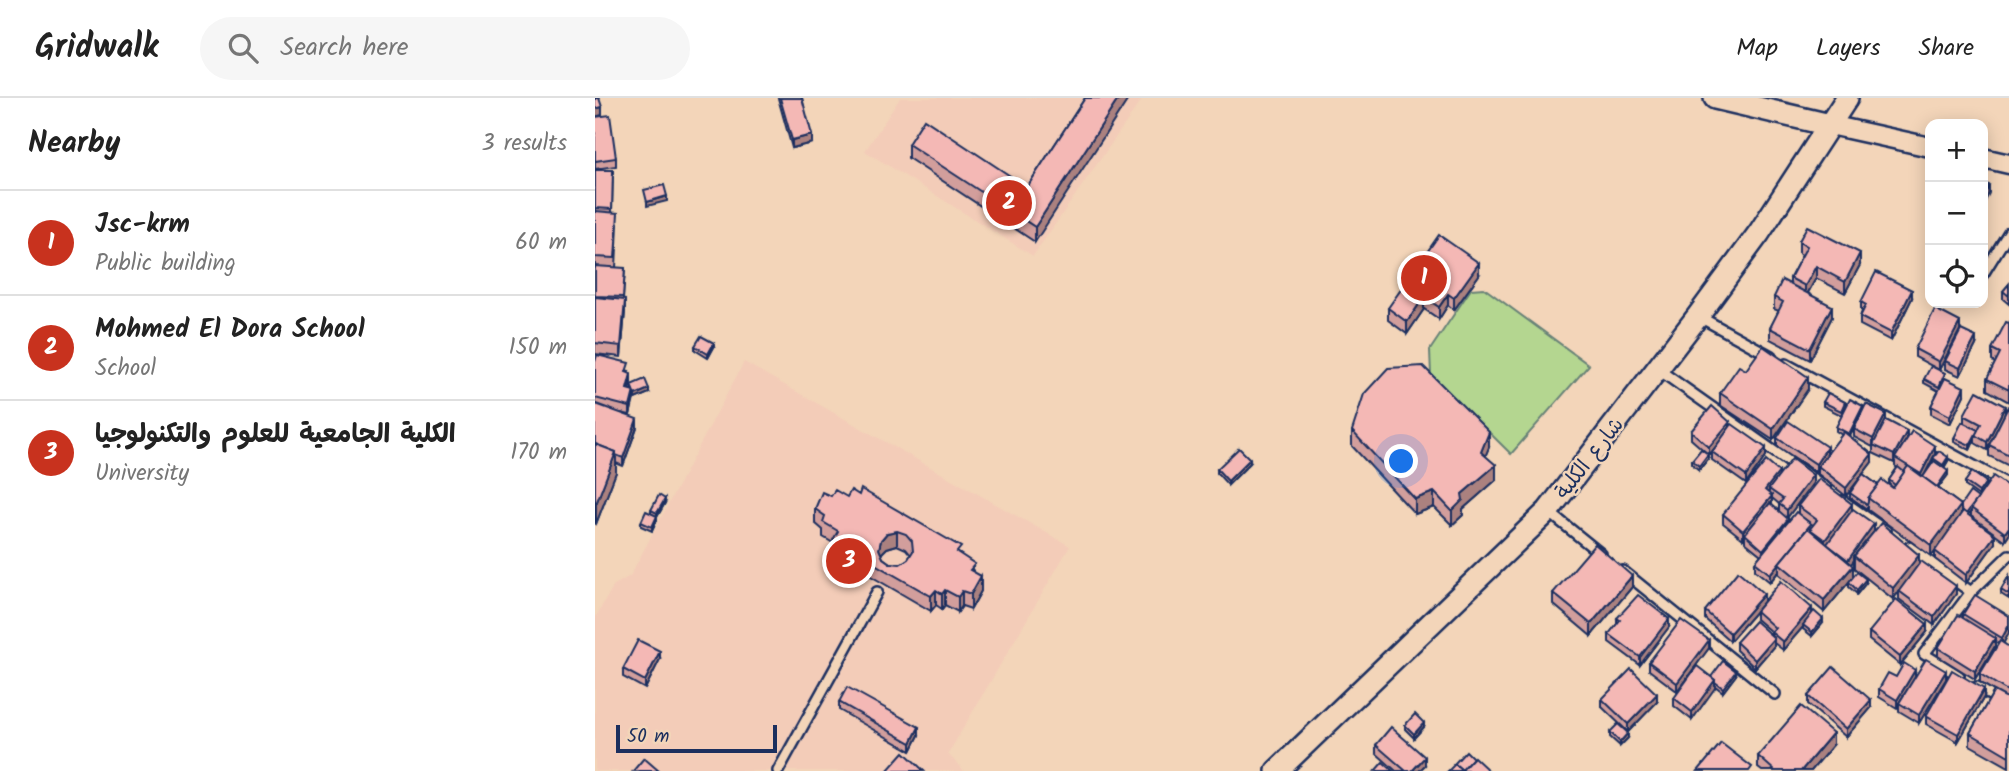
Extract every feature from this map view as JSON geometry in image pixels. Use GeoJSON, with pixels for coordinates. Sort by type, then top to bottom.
{"type":"FeatureCollection","features":[{"type":"Feature","properties":{"kind":"street"},"geometry":{"type":"LineString","coordinates":[[1715,98],[1925,146]]}},
{"type":"Feature","properties":{"kind":"street","name":"شارع الكلية"},"geometry":{"type":"LineString","coordinates":[[1277,771],[1548,511],[1659,370],[1759,233],[1847,98]]}},
{"type":"Feature","properties":{"kind":"street"},"geometry":{"type":"LineString","coordinates":[[1988,159],[2009,164]]}},
{"type":"Feature","properties":{"kind":"lane"},"geometry":{"type":"LineString","coordinates":[[1988,266],[2009,232]]}},
{"type":"Feature","properties":{"kind":"lane"},"geometry":{"type":"LineString","coordinates":[[1698,316],[2009,485]]}},
{"type":"Feature","properties":{"kind":"lane"},"geometry":{"type":"LineString","coordinates":[[1659,370],[1893,536]]}},
{"type":"Feature","properties":{"kind":"lane"},"geometry":{"type":"LineString","coordinates":[[1548,511],[1775,694]]}},
{"type":"Feature","properties":{"kind":"lane"},"geometry":{"type":"LineString","coordinates":[[1905,544],[1971,592]]}},
{"type":"Feature","properties":{"kind":"lane"},"geometry":{"type":"LineString","coordinates":[[2009,555],[1971,592],[1924,654],[2009,707]]}},
{"type":"Feature","properties":{"kind":"lane"},"geometry":{"type":"LineString","coordinates":[[778,771],[877,592]]}},
{"type":"Feature","properties":{"kind":"shaded area"},"geometry":{"type":"Polygon","coordinates":[[[900,98],[1143,98],[1033,256],[865,151],[900,98]]]}},
{"type":"Feature","properties":{"kind":"shaded area"},"geometry":{"type":"Polygon","coordinates":[[[744,362],[1070,546],[948,754],[964,771],[595,771],[595,618],[614,585],[630,576],[744,362]]]}},
{"type":"Feature","properties":{"kind":"green space"},"geometry":{"type":"Polygon","coordinates":[[[1484,288],[1589,365],[1511,454],[1431,375],[1430,350],[1471,289],[1484,288]]]}},
{"type":"Feature","properties":{"kind":"building"},"geometry":{"type":"Polygon","coordinates":[[[595,98],[599,98],[602,107],[595,109],[595,98]]]}},
{"type":"Feature","properties":{"kind":"building"},"geometry":{"type":"Polygon","coordinates":[[[780,98],[802,98],[812,135],[792,140],[780,98]]]}},
{"type":"Feature","properties":{"kind":"building"},"geometry":{"type":"Polygon","coordinates":[[[1085,98],[1119,98],[1035,227],[908,144],[924,119],[1027,187],[1085,98]]]}},
{"type":"Feature","properties":{"kind":"building"},"geometry":{"type":"Polygon","coordinates":[[[610,115],[616,158],[595,161],[595,117],[610,115]]]}},
{"type":"Feature","properties":{"kind":"building"},"geometry":{"type":"Polygon","coordinates":[[[595,170],[613,170],[612,209],[595,208],[595,170]]]}},
{"type":"Feature","properties":{"kind":"building"},"geometry":{"type":"Polygon","coordinates":[[[664,185],[667,196],[647,202],[644,190],[664,185]]]}},
{"type":"Feature","properties":{"kind":"building"},"geometry":{"type":"Polygon","coordinates":[[[595,211],[618,213],[615,258],[595,257],[595,211]]]}},
{"type":"Feature","properties":{"kind":"building"},"geometry":{"type":"Polygon","coordinates":[[[1807,226],[1860,253],[1845,282],[1816,266],[1805,286],[1790,278],[1807,246],[1799,241],[1807,226]]]}},
{"type":"Feature","properties":{"kind":"building"},"geometry":{"type":"Polygon","coordinates":[[[1439,235],[1479,263],[1454,298],[1448,294],[1439,307],[1424,297],[1407,322],[1388,308],[1439,235]]]}},
{"type":"Feature","properties":{"kind":"building"},"geometry":{"type":"Polygon","coordinates":[[[595,266],[625,268],[623,297],[595,296],[595,266]]]}},
{"type":"Feature","properties":{"kind":"building"},"geometry":{"type":"Polygon","coordinates":[[[1876,272],[1912,290],[1891,333],[1860,317],[1866,305],[1861,302],[1876,272]]]}},
{"type":"Feature","properties":{"kind":"building"},"geometry":{"type":"Polygon","coordinates":[[[1782,280],[1832,306],[1810,349],[1770,328],[1783,302],[1774,297],[1782,280]]]}},
{"type":"Feature","properties":{"kind":"building"},"geometry":{"type":"Polygon","coordinates":[[[2009,284],[2009,296],[2003,291],[2009,284]]]}},
{"type":"Feature","properties":{"kind":"building"},"geometry":{"type":"Polygon","coordinates":[[[595,297],[625,300],[621,346],[595,343],[595,297]]]}},
{"type":"Feature","properties":{"kind":"building"},"geometry":{"type":"Polygon","coordinates":[[[1935,309],[1960,322],[1939,362],[1915,349],[1935,309]]]}},
{"type":"Feature","properties":{"kind":"building"},"geometry":{"type":"Polygon","coordinates":[[[2006,322],[2009,323],[2009,390],[1987,379],[2000,353],[1992,349],[2006,322]]]}},
{"type":"Feature","properties":{"kind":"building"},"geometry":{"type":"Polygon","coordinates":[[[1961,330],[1976,337],[1960,368],[1945,361],[1961,330]]]}},
{"type":"Feature","properties":{"kind":"building"},"geometry":{"type":"Polygon","coordinates":[[[701,336],[714,343],[708,354],[695,346],[701,336]]]}},
{"type":"Feature","properties":{"kind":"building"},"geometry":{"type":"Polygon","coordinates":[[[1763,346],[1808,377],[1773,429],[1720,393],[1739,366],[1746,370],[1763,346]]]}},
{"type":"Feature","properties":{"kind":"building"},"geometry":{"type":"Polygon","coordinates":[[[597,355],[629,363],[626,372],[631,374],[627,389],[634,391],[630,407],[595,398],[597,355]]]}},
{"type":"Feature","properties":{"kind":"building"},"geometry":{"type":"Polygon","coordinates":[[[1423,366],[1489,432],[1481,452],[1496,465],[1462,494],[1463,500],[1452,511],[1434,492],[1415,499],[1352,431],[1364,394],[1388,368],[1423,366]]]}},
{"type":"Feature","properties":{"kind":"building"},"geometry":{"type":"Polygon","coordinates":[[[1931,366],[1945,373],[1939,387],[1924,379],[1931,366]]]}},
{"type":"Feature","properties":{"kind":"building"},"geometry":{"type":"Polygon","coordinates":[[[1945,378],[1964,387],[1950,416],[1931,406],[1945,378]]]}},
{"type":"Feature","properties":{"kind":"building"},"geometry":{"type":"Polygon","coordinates":[[[645,379],[649,389],[635,395],[631,385],[645,379]]]}},
{"type":"Feature","properties":{"kind":"building"},"geometry":{"type":"Polygon","coordinates":[[[1977,391],[2005,406],[1987,442],[1975,435],[1981,424],[1964,415],[1977,391]]]}},
{"type":"Feature","properties":{"kind":"building"},"geometry":{"type":"Polygon","coordinates":[[[1828,393],[1845,402],[1841,411],[1823,402],[1828,393]]]}},
{"type":"Feature","properties":{"kind":"building"},"geometry":{"type":"Polygon","coordinates":[[[1850,399],[1863,406],[1849,434],[1836,427],[1850,399]]]}},
{"type":"Feature","properties":{"kind":"building"},"geometry":{"type":"Polygon","coordinates":[[[596,404],[637,419],[623,458],[616,455],[616,452],[595,444],[596,404]]]}},
{"type":"Feature","properties":{"kind":"building"},"geometry":{"type":"Polygon","coordinates":[[[1866,404],[1886,414],[1873,439],[1854,429],[1866,404]]]}},
{"type":"Feature","properties":{"kind":"building"},"geometry":{"type":"Polygon","coordinates":[[[2009,405],[2009,455],[1989,445],[2009,405]]]}},
{"type":"Feature","properties":{"kind":"building"},"geometry":{"type":"Polygon","coordinates":[[[1712,406],[1730,422],[1709,447],[1691,431],[1712,406]]]}},
{"type":"Feature","properties":{"kind":"building"},"geometry":{"type":"Polygon","coordinates":[[[1886,420],[1907,431],[1894,455],[1873,445],[1886,420]]]}},
{"type":"Feature","properties":{"kind":"building"},"geometry":{"type":"Polygon","coordinates":[[[1788,421],[1827,447],[1816,464],[1777,438],[1788,421]]]}},
{"type":"Feature","properties":{"kind":"building"},"geometry":{"type":"Polygon","coordinates":[[[1962,422],[1978,430],[1970,445],[1954,438],[1962,422]]]}},
{"type":"Feature","properties":{"kind":"building"},"geometry":{"type":"Polygon","coordinates":[[[1732,424],[1766,448],[1746,476],[1712,452],[1732,424]]]}},
{"type":"Feature","properties":{"kind":"building"},"geometry":{"type":"Polygon","coordinates":[[[1912,431],[1935,446],[1921,474],[1895,458],[1912,431]]]}},
{"type":"Feature","properties":{"kind":"building"},"geometry":{"type":"Polygon","coordinates":[[[1844,432],[1872,454],[1846,488],[1818,466],[1844,432]]]}},
{"type":"Feature","properties":{"kind":"building"},"geometry":{"type":"Polygon","coordinates":[[[595,444],[616,452],[596,504],[595,504],[595,444]]]}},
{"type":"Feature","properties":{"kind":"building"},"geometry":{"type":"Polygon","coordinates":[[[1239,448],[1250,459],[1228,481],[1217,469],[1239,448]]]}},
{"type":"Feature","properties":{"kind":"building"},"geometry":{"type":"Polygon","coordinates":[[[1701,449],[1708,454],[1699,466],[1692,460],[1701,449]]]}},
{"type":"Feature","properties":{"kind":"building"},"geometry":{"type":"Polygon","coordinates":[[[1939,451],[1948,457],[1943,465],[1933,458],[1939,451]]]}},
{"type":"Feature","properties":{"kind":"building"},"geometry":{"type":"Polygon","coordinates":[[[1792,459],[1813,475],[1787,510],[1779,504],[1783,499],[1769,489],[1792,459]]]}},
{"type":"Feature","properties":{"kind":"building"},"geometry":{"type":"Polygon","coordinates":[[[1766,461],[1779,472],[1765,490],[1772,496],[1743,531],[1723,514],[1766,461]]]}},
{"type":"Feature","properties":{"kind":"building"},"geometry":{"type":"Polygon","coordinates":[[[1934,461],[1948,471],[1937,487],[1923,477],[1934,461]]]}},
{"type":"Feature","properties":{"kind":"building"},"geometry":{"type":"Polygon","coordinates":[[[1908,466],[1961,505],[1931,545],[1868,498],[1882,480],[1893,488],[1908,466]]]}},
{"type":"Feature","properties":{"kind":"building"},"geometry":{"type":"Polygon","coordinates":[[[1898,467],[1904,472],[1895,485],[1889,480],[1898,467]]]}},
{"type":"Feature","properties":{"kind":"building"},"geometry":{"type":"Polygon","coordinates":[[[1972,472],[1986,482],[1979,492],[1965,482],[1972,472]]]}},
{"type":"Feature","properties":{"kind":"building"},"geometry":{"type":"Polygon","coordinates":[[[1863,474],[1878,485],[1868,498],[1867,505],[1850,493],[1863,474]]]}},
{"type":"Feature","properties":{"kind":"building"},"geometry":{"type":"Polygon","coordinates":[[[1993,476],[2009,487],[2009,527],[2005,533],[1971,508],[1993,476]]]}},
{"type":"Feature","properties":{"kind":"building"},"geometry":{"type":"Polygon","coordinates":[[[1819,479],[1852,504],[1825,540],[1810,529],[1817,520],[1798,506],[1819,479]]]}},
{"type":"Feature","properties":{"kind":"building"},"geometry":{"type":"Polygon","coordinates":[[[861,489],[961,547],[957,552],[975,564],[970,570],[981,576],[971,594],[962,591],[958,597],[945,590],[942,594],[936,590],[931,596],[833,540],[838,531],[823,522],[825,516],[815,509],[822,492],[831,496],[835,490],[847,497],[851,490],[859,495],[861,489]],[[897,531],[887,533],[881,540],[879,549],[883,558],[890,563],[900,564],[908,559],[913,551],[912,541],[906,534],[897,531]]]}},
{"type":"Feature","properties":{"kind":"building"},"geometry":{"type":"Polygon","coordinates":[[[1970,492],[1978,498],[1966,514],[1961,510],[1961,505],[1970,492]]]}},
{"type":"Feature","properties":{"kind":"building"},"geometry":{"type":"Polygon","coordinates":[[[659,495],[665,499],[657,513],[651,510],[659,495]]]}},
{"type":"Feature","properties":{"kind":"building"},"geometry":{"type":"Polygon","coordinates":[[[1770,503],[1788,519],[1763,550],[1745,534],[1770,503]]]}},
{"type":"Feature","properties":{"kind":"building"},"geometry":{"type":"Polygon","coordinates":[[[1853,509],[1874,524],[1848,560],[1827,544],[1853,509]]]}},
{"type":"Feature","properties":{"kind":"building"},"geometry":{"type":"Polygon","coordinates":[[[646,511],[657,516],[652,527],[641,522],[646,511]]]}},
{"type":"Feature","properties":{"kind":"building"},"geometry":{"type":"Polygon","coordinates":[[[1963,511],[1995,535],[1966,575],[1935,551],[1963,511]]]}},
{"type":"Feature","properties":{"kind":"building"},"geometry":{"type":"Polygon","coordinates":[[[1796,512],[1811,524],[1770,574],[1755,562],[1796,512]]]}},
{"type":"Feature","properties":{"kind":"building"},"geometry":{"type":"Polygon","coordinates":[[[1881,523],[1919,555],[1893,588],[1854,556],[1881,523]]]}},
{"type":"Feature","properties":{"kind":"building"},"geometry":{"type":"Polygon","coordinates":[[[1808,528],[1853,566],[1824,600],[1779,563],[1808,528]]]}},
{"type":"Feature","properties":{"kind":"building"},"geometry":{"type":"Polygon","coordinates":[[[1595,544],[1632,576],[1591,624],[1553,593],[1595,544]]]}},
{"type":"Feature","properties":{"kind":"building"},"geometry":{"type":"Polygon","coordinates":[[[1921,561],[1956,586],[1934,617],[1899,591],[1921,561]]]}},
{"type":"Feature","properties":{"kind":"building"},"geometry":{"type":"Polygon","coordinates":[[[1738,571],[1764,594],[1730,633],[1705,611],[1738,571]]]}},
{"type":"Feature","properties":{"kind":"building"},"geometry":{"type":"Polygon","coordinates":[[[1857,572],[1866,579],[1857,590],[1849,582],[1857,572]]]}},
{"type":"Feature","properties":{"kind":"building"},"geometry":{"type":"Polygon","coordinates":[[[2009,576],[2009,595],[2001,590],[2009,576]]]}},
{"type":"Feature","properties":{"kind":"building"},"geometry":{"type":"Polygon","coordinates":[[[1781,581],[1812,608],[1783,642],[1771,632],[1775,628],[1756,611],[1781,581]]]}},
{"type":"Feature","properties":{"kind":"building"},"geometry":{"type":"Polygon","coordinates":[[[1638,595],[1669,619],[1640,657],[1609,634],[1620,620],[1617,618],[1638,595]]]}},
{"type":"Feature","properties":{"kind":"building"},"geometry":{"type":"Polygon","coordinates":[[[1975,595],[2009,616],[2009,625],[2002,638],[1963,614],[1975,595]]]}},
{"type":"Feature","properties":{"kind":"building"},"geometry":{"type":"Polygon","coordinates":[[[1896,599],[1927,624],[1900,657],[1869,632],[1896,599]]]}},
{"type":"Feature","properties":{"kind":"building"},"geometry":{"type":"Polygon","coordinates":[[[1814,611],[1823,619],[1812,632],[1803,625],[1814,611]]]}},
{"type":"Feature","properties":{"kind":"building"},"geometry":{"type":"Polygon","coordinates":[[[1958,615],[1995,638],[1975,671],[1938,648],[1958,615]]]}},
{"type":"Feature","properties":{"kind":"building"},"geometry":{"type":"Polygon","coordinates":[[[1681,620],[1709,640],[1677,683],[1649,662],[1681,620]]]}},
{"type":"Feature","properties":{"kind":"building"},"geometry":{"type":"Polygon","coordinates":[[[1755,621],[1774,638],[1755,660],[1736,642],[1755,621]]]}},
{"type":"Feature","properties":{"kind":"building"},"geometry":{"type":"Polygon","coordinates":[[[638,640],[660,651],[645,681],[623,669],[638,640]]]}},
{"type":"Feature","properties":{"kind":"building"},"geometry":{"type":"Polygon","coordinates":[[[2000,641],[2009,647],[2009,692],[1980,674],[2000,641]]]}},
{"type":"Feature","properties":{"kind":"building"},"geometry":{"type":"Polygon","coordinates":[[[1926,659],[1946,671],[1919,715],[1899,703],[1926,659]]]}},
{"type":"Feature","properties":{"kind":"building"},"geometry":{"type":"Polygon","coordinates":[[[1723,661],[1736,671],[1723,688],[1711,677],[1723,661]]]}},
{"type":"Feature","properties":{"kind":"building"},"geometry":{"type":"Polygon","coordinates":[[[1904,663],[1915,670],[1897,700],[1879,689],[1888,673],[1896,677],[1904,663]]]}},
{"type":"Feature","properties":{"kind":"building"},"geometry":{"type":"Polygon","coordinates":[[[1697,666],[1715,680],[1692,712],[1674,698],[1697,666]]]}},
{"type":"Feature","properties":{"kind":"building"},"geometry":{"type":"Polygon","coordinates":[[[1833,667],[1871,700],[1846,729],[1808,696],[1833,667]]]}},
{"type":"Feature","properties":{"kind":"building"},"geometry":{"type":"Polygon","coordinates":[[[1631,669],[1657,694],[1628,724],[1602,699],[1631,669]]]}},
{"type":"Feature","properties":{"kind":"building"},"geometry":{"type":"Polygon","coordinates":[[[1952,670],[1984,689],[1958,734],[1926,716],[1952,670]]]}},
{"type":"Feature","properties":{"kind":"building"},"geometry":{"type":"Polygon","coordinates":[[[847,687],[919,727],[911,743],[839,702],[847,687]]]}},
{"type":"Feature","properties":{"kind":"building"},"geometry":{"type":"Polygon","coordinates":[[[1994,691],[2009,699],[2009,756],[1970,733],[1994,691]]]}},
{"type":"Feature","properties":{"kind":"building"},"geometry":{"type":"Polygon","coordinates":[[[1801,706],[1833,733],[1801,771],[1775,771],[1758,756],[1801,706]]]}},
{"type":"Feature","properties":{"kind":"building"},"geometry":{"type":"Polygon","coordinates":[[[1415,714],[1424,723],[1414,734],[1405,725],[1415,714]]]}},
{"type":"Feature","properties":{"kind":"building"},"geometry":{"type":"Polygon","coordinates":[[[1618,724],[1628,733],[1620,742],[1610,732],[1618,724]]]}},
{"type":"Feature","properties":{"kind":"building"},"geometry":{"type":"Polygon","coordinates":[[[1391,727],[1425,757],[1412,771],[1406,771],[1376,745],[1391,727]]]}},
{"type":"Feature","properties":{"kind":"building"},"geometry":{"type":"Polygon","coordinates":[[[1721,743],[1752,767],[1749,771],[1698,771],[1721,743]]]}},
{"type":"Feature","properties":{"kind":"building"},"geometry":{"type":"Polygon","coordinates":[[[1466,751],[1473,758],[1462,770],[1454,764],[1466,751]]]}},
{"type":"Feature","properties":{"kind":"building"},"geometry":{"type":"Polygon","coordinates":[[[904,752],[924,771],[887,771],[904,752]]]}},
{"type":"Feature","properties":{"kind":"building"},"geometry":{"type":"Polygon","coordinates":[[[1474,757],[1489,771],[1448,771],[1455,764],[1462,770],[1474,757]]]}},
{"type":"Feature","properties":{"kind":"building"},"geometry":{"type":"Polygon","coordinates":[[[644,758],[659,771],[633,771],[644,758]]]}},
{"type":"Feature","properties":{"kind":"building"},"geometry":{"type":"Polygon","coordinates":[[[1383,762],[1393,771],[1375,771],[1383,762]]]}},
{"type":"Feature","properties":{"kind":"place","name":"Mohmed El Dora School"},"geometry":{"type":"Point","coordinates":[1009,203]}},
{"type":"Feature","properties":{"kind":"place","name":"Jsc-krm"},"geometry":{"type":"Point","coordinates":[1424,278]}},
{"type":"Feature","properties":{"kind":"place","name":"الكلية الجامعية للعلوم والتكنولوجيا"},"geometry":{"type":"Point","coordinates":[849,561]}}]}
